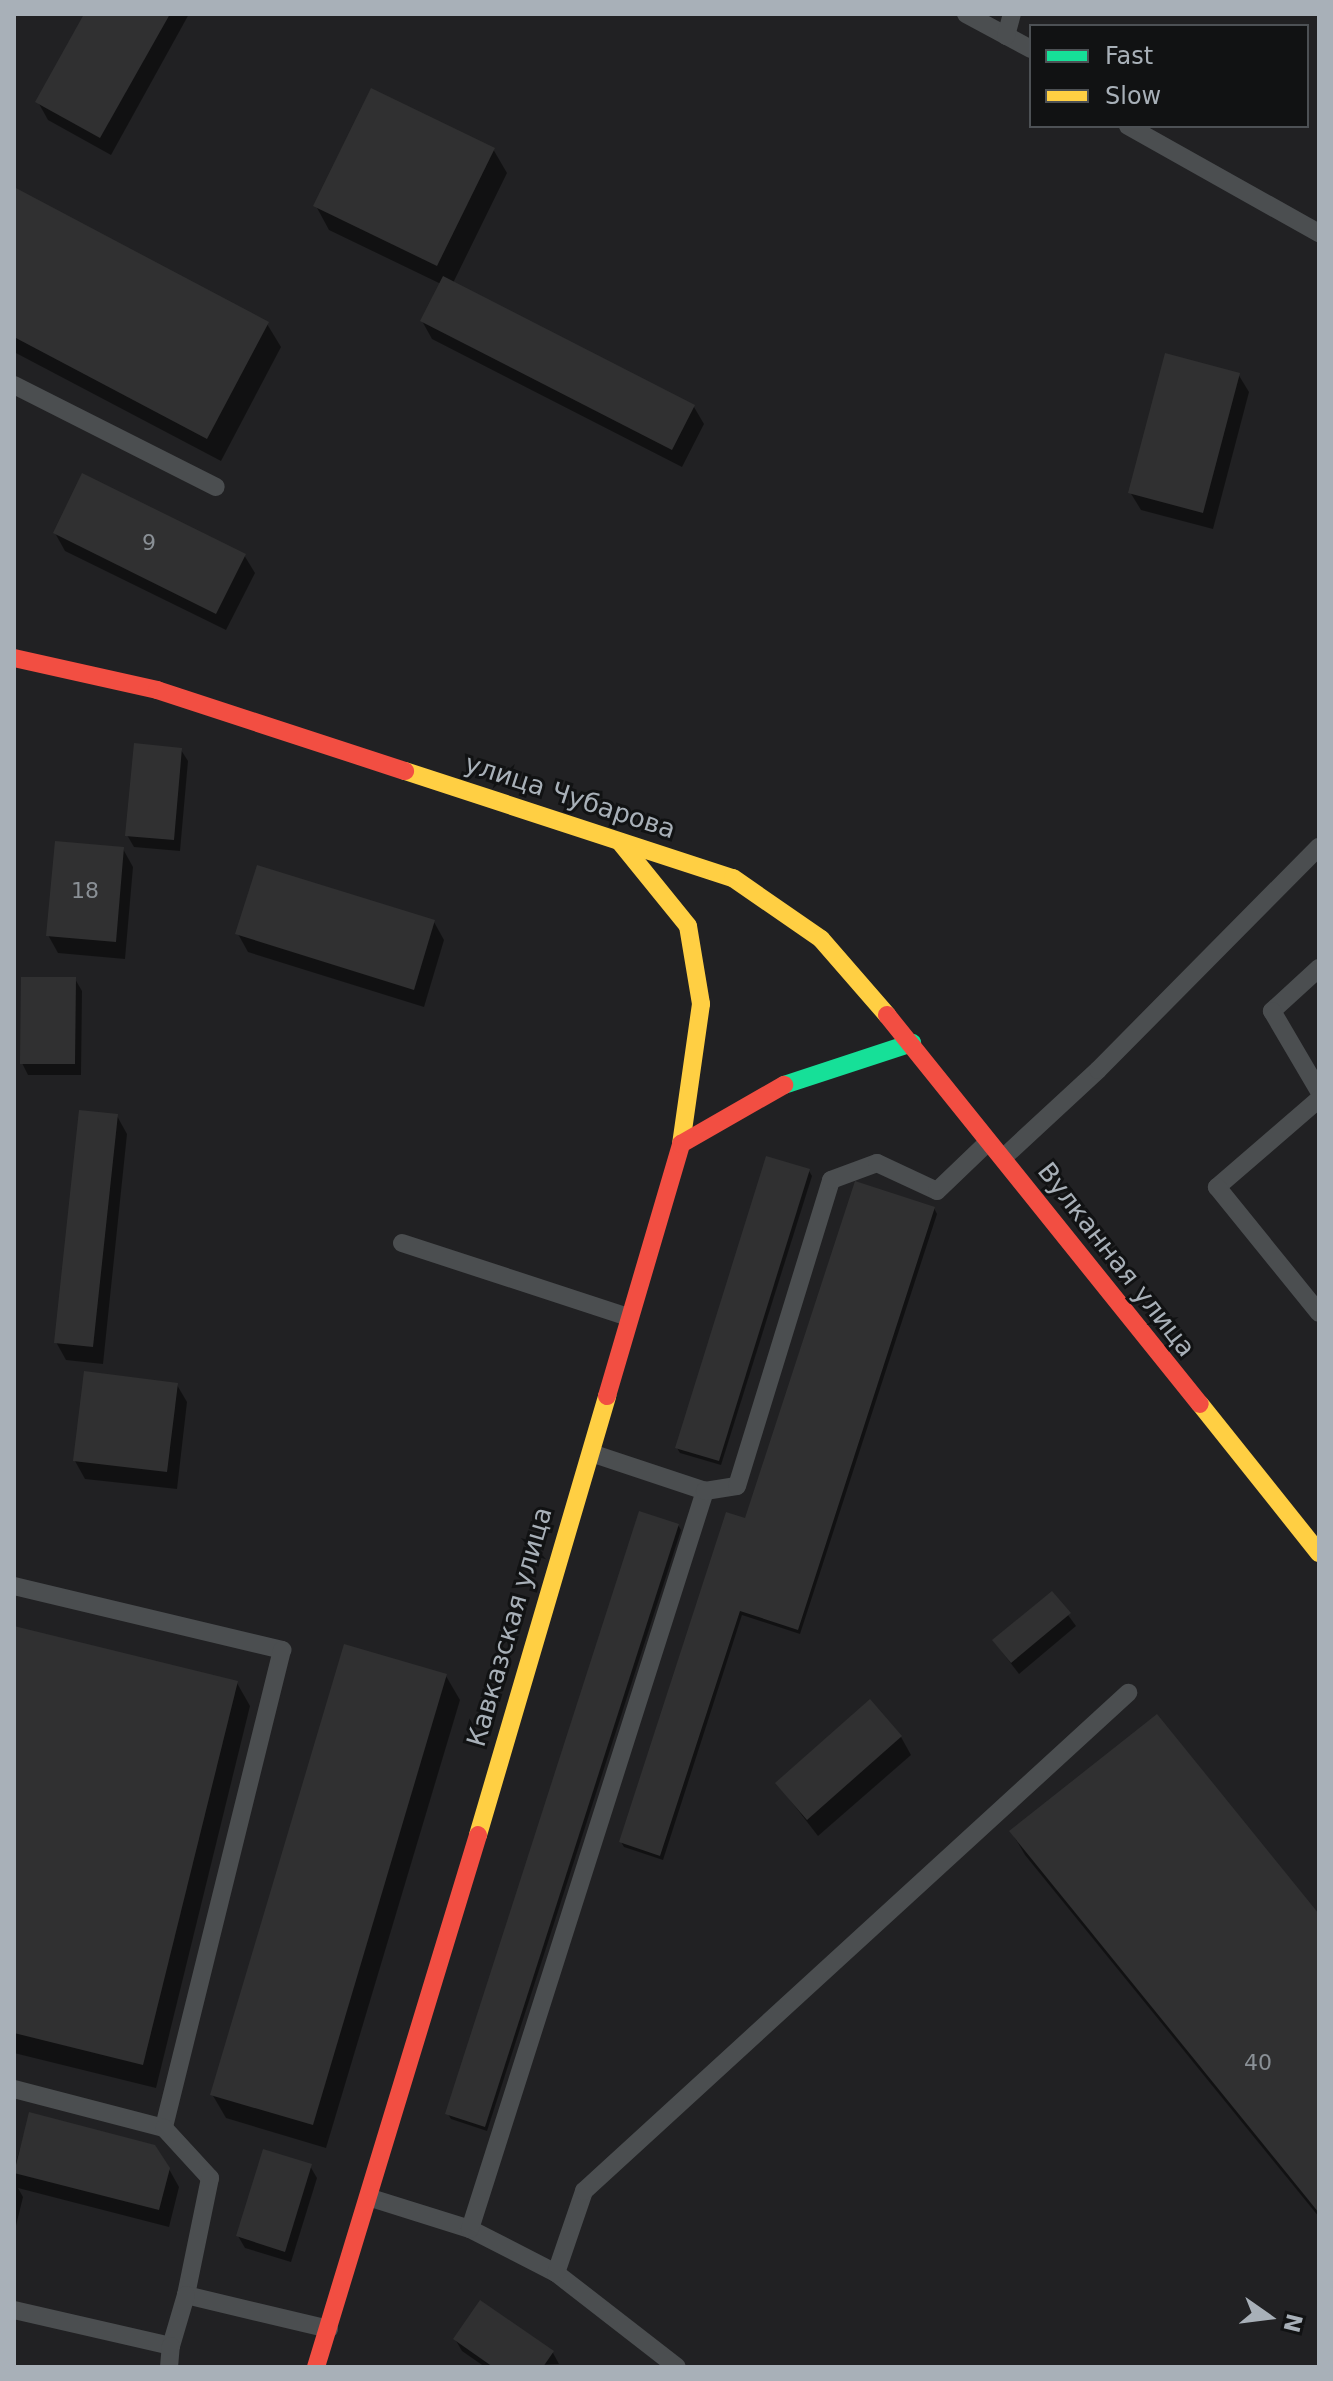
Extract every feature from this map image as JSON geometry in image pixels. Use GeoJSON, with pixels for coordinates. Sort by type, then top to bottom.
{"type":"FeatureCollection","features":[{"type":"Feature","properties":{"kind":"main road","name":"улица Чубарова"},"geometry":{"type":"LineString","coordinates":[[14,658],[157,690],[733,878],[821,939],[912,1043],[1002,1159]]}},
{"type":"Feature","properties":{"kind":"main road","name":"Кавказская улица"},"geometry":{"type":"LineString","coordinates":[[316,2367],[371,2198],[681,1144],[701,1004],[688,926],[620,842]]}},
{"type":"Feature","properties":{"kind":"main road"},"geometry":{"type":"LineString","coordinates":[[681,1144],[773,1089],[912,1043]]}},
{"type":"Feature","properties":{"kind":"main road","name":"Вулканная улица"},"geometry":{"type":"LineString","coordinates":[[1002,1159],[1319,1553]]}},
{"type":"Feature","properties":{"kind":"lane"},"geometry":{"type":"LineString","coordinates":[[966,14],[1029,48]]}},
{"type":"Feature","properties":{"kind":"lane"},"geometry":{"type":"LineString","coordinates":[[1006,36],[1012,14]]}},
{"type":"Feature","properties":{"kind":"lane"},"geometry":{"type":"LineString","coordinates":[[1132,128],[1319,233]]}},
{"type":"Feature","properties":{"kind":"lane"},"geometry":{"type":"LineString","coordinates":[[14,385],[216,487]]}},
{"type":"Feature","properties":{"kind":"lane","name":"Вулканная улица"},"geometry":{"type":"LineString","coordinates":[[1002,1159],[1142,1028],[1319,847]]}},
{"type":"Feature","properties":{"kind":"lane"},"geometry":{"type":"LineString","coordinates":[[1319,968],[1272,1011],[1319,1091]]}},
{"type":"Feature","properties":{"kind":"lane"},"geometry":{"type":"LineString","coordinates":[[1319,1099],[1217,1187],[1319,1313]]}},
{"type":"Feature","properties":{"kind":"lane"},"geometry":{"type":"LineString","coordinates":[[588,1452],[705,1491],[737,1486],[831,1180],[877,1163],[937,1191],[987,1143]]}},
{"type":"Feature","properties":{"kind":"lane"},"geometry":{"type":"LineString","coordinates":[[402,1243],[628,1317]]}},
{"type":"Feature","properties":{"kind":"lane"},"geometry":{"type":"LineString","coordinates":[[470,2229],[705,1491]]}},
{"type":"Feature","properties":{"kind":"lane"},"geometry":{"type":"LineString","coordinates":[[14,1586],[282,1650],[164,2128]]}},
{"type":"Feature","properties":{"kind":"lane"},"geometry":{"type":"LineString","coordinates":[[556,2273],[584,2191],[1128,1693]]}},
{"type":"Feature","properties":{"kind":"lane"},"geometry":{"type":"LineString","coordinates":[[14,2089],[164,2128],[210,2178],[186,2295],[171,2346],[169,2367]]}},
{"type":"Feature","properties":{"kind":"lane"},"geometry":{"type":"LineString","coordinates":[[371,2198],[470,2229],[556,2273],[677,2367]]}},
{"type":"Feature","properties":{"kind":"lane"},"geometry":{"type":"LineString","coordinates":[[186,2295],[329,2329]]}},
{"type":"Feature","properties":{"kind":"lane"},"geometry":{"type":"LineString","coordinates":[[14,2310],[171,2346]]}},
{"type":"Feature","properties":{"kind":"shaded area"},"geometry":{"type":"Polygon","coordinates":[[[14,14],[1319,14],[1319,2367],[14,2367],[14,14]]]}},
{"type":"Feature","properties":{"kind":"building"},"geometry":{"type":"Polygon","coordinates":[[[84,14],[170,14],[100,138],[35,102],[84,14]]]}},
{"type":"Feature","properties":{"kind":"building"},"geometry":{"type":"Polygon","coordinates":[[[371,88],[495,148],[437,266],[313,206],[371,88]]]}},
{"type":"Feature","properties":{"kind":"building"},"geometry":{"type":"Polygon","coordinates":[[[14,187],[269,322],[207,439],[14,337],[14,187]]]}},
{"type":"Feature","properties":{"kind":"building"},"geometry":{"type":"Polygon","coordinates":[[[443,276],[695,405],[672,450],[420,321],[443,276]]]}},
{"type":"Feature","properties":{"kind":"building"},"geometry":{"type":"Polygon","coordinates":[[[1165,353],[1240,373],[1203,513],[1128,493],[1165,353]]]}},
{"type":"Feature","properties":{"kind":"building"},"geometry":{"type":"Polygon","coordinates":[[[82,473],[246,554],[216,614],[53,533],[82,473]]]}},
{"type":"Feature","properties":{"kind":"building"},"geometry":{"type":"Polygon","coordinates":[[[134,743],[182,748],[174,840],[125,836],[134,743]]]}},
{"type":"Feature","properties":{"kind":"building"},"geometry":{"type":"Polygon","coordinates":[[[55,841],[124,847],[116,942],[46,936],[55,841]]]}},
{"type":"Feature","properties":{"kind":"building"},"geometry":{"type":"Polygon","coordinates":[[[257,865],[435,920],[414,990],[235,934],[257,865]]]}},
{"type":"Feature","properties":{"kind":"building"},"geometry":{"type":"Polygon","coordinates":[[[21,977],[76,977],[75,1064],[20,1064],[21,977]]]}},
{"type":"Feature","properties":{"kind":"building"},"geometry":{"type":"Polygon","coordinates":[[[79,1110],[118,1114],[93,1347],[54,1343],[79,1110]]]}},
{"type":"Feature","properties":{"kind":"building"},"geometry":{"type":"Polygon","coordinates":[[[766,1156],[810,1169],[719,1461],[675,1448],[766,1156]]]}},
{"type":"Feature","properties":{"kind":"building"},"geometry":{"type":"Polygon","coordinates":[[[855,1181],[935,1207],[798,1630],[740,1611],[660,1856],[619,1842],[726,1512],[745,1518],[855,1181]]]}},
{"type":"Feature","properties":{"kind":"building"},"geometry":{"type":"Polygon","coordinates":[[[84,1371],[178,1383],[167,1472],[73,1461],[84,1371]]]}},
{"type":"Feature","properties":{"kind":"building"},"geometry":{"type":"Polygon","coordinates":[[[639,1511],[679,1524],[485,2127],[445,2114],[639,1511]]]}},
{"type":"Feature","properties":{"kind":"building"},"geometry":{"type":"Polygon","coordinates":[[[1052,1591],[1071,1613],[1011,1663],[992,1640],[1052,1591]]]}},
{"type":"Feature","properties":{"kind":"building"},"geometry":{"type":"Polygon","coordinates":[[[14,1626],[238,1681],[143,2065],[14,2033],[14,1626]]]}},
{"type":"Feature","properties":{"kind":"building"},"geometry":{"type":"Polygon","coordinates":[[[344,1644],[447,1674],[313,2125],[210,2095],[344,1644]]]}},
{"type":"Feature","properties":{"kind":"building"},"geometry":{"type":"Polygon","coordinates":[[[870,1699],[902,1736],[807,1820],[775,1783],[870,1699]]]}},
{"type":"Feature","properties":{"kind":"building"},"geometry":{"type":"Polygon","coordinates":[[[1157,1714],[1319,1914],[1319,2213],[1009,1831],[1157,1714]]]}},
{"type":"Feature","properties":{"kind":"building"},"geometry":{"type":"Polygon","coordinates":[[[29,2112],[155,2145],[170,2168],[159,2210],[14,2173],[29,2112]]]}},
{"type":"Feature","properties":{"kind":"building"},"geometry":{"type":"Polygon","coordinates":[[[263,2149],[312,2164],[285,2252],[236,2236],[263,2149]]]}},
{"type":"Feature","properties":{"kind":"building"},"geometry":{"type":"Polygon","coordinates":[[[480,2300],[554,2351],[543,2367],[493,2367],[453,2339],[480,2300]]]}},
{"type":"Feature","properties":{"kind":"traffic: fast"},"geometry":{"type":"LineString","coordinates":[[784,1085],[912,1043]]}},
{"type":"Feature","properties":{"kind":"traffic: slow"},"geometry":{"type":"LineString","coordinates":[[405,771],[733,878],[821,939],[887,1015]]}},
{"type":"Feature","properties":{"kind":"traffic: slow"},"geometry":{"type":"LineString","coordinates":[[620,842],[688,926],[701,1004],[681,1144]]}},
{"type":"Feature","properties":{"kind":"traffic: slow"},"geometry":{"type":"LineString","coordinates":[[478,1835],[607,1396]]}},
{"type":"Feature","properties":{"kind":"traffic: slow"},"geometry":{"type":"LineString","coordinates":[[1200,1404],[1319,1553]]}},
{"type":"Feature","properties":{"kind":"traffic: jam"},"geometry":{"type":"LineString","coordinates":[[14,658],[157,690],[405,771]]}},
{"type":"Feature","properties":{"kind":"traffic: jam"},"geometry":{"type":"LineString","coordinates":[[887,1015],[1200,1404]]}},
{"type":"Feature","properties":{"kind":"traffic: jam"},"geometry":{"type":"LineString","coordinates":[[607,1396],[681,1144],[784,1085]]}},
{"type":"Feature","properties":{"kind":"traffic: jam"},"geometry":{"type":"LineString","coordinates":[[316,2367],[478,1835]]}}]}
